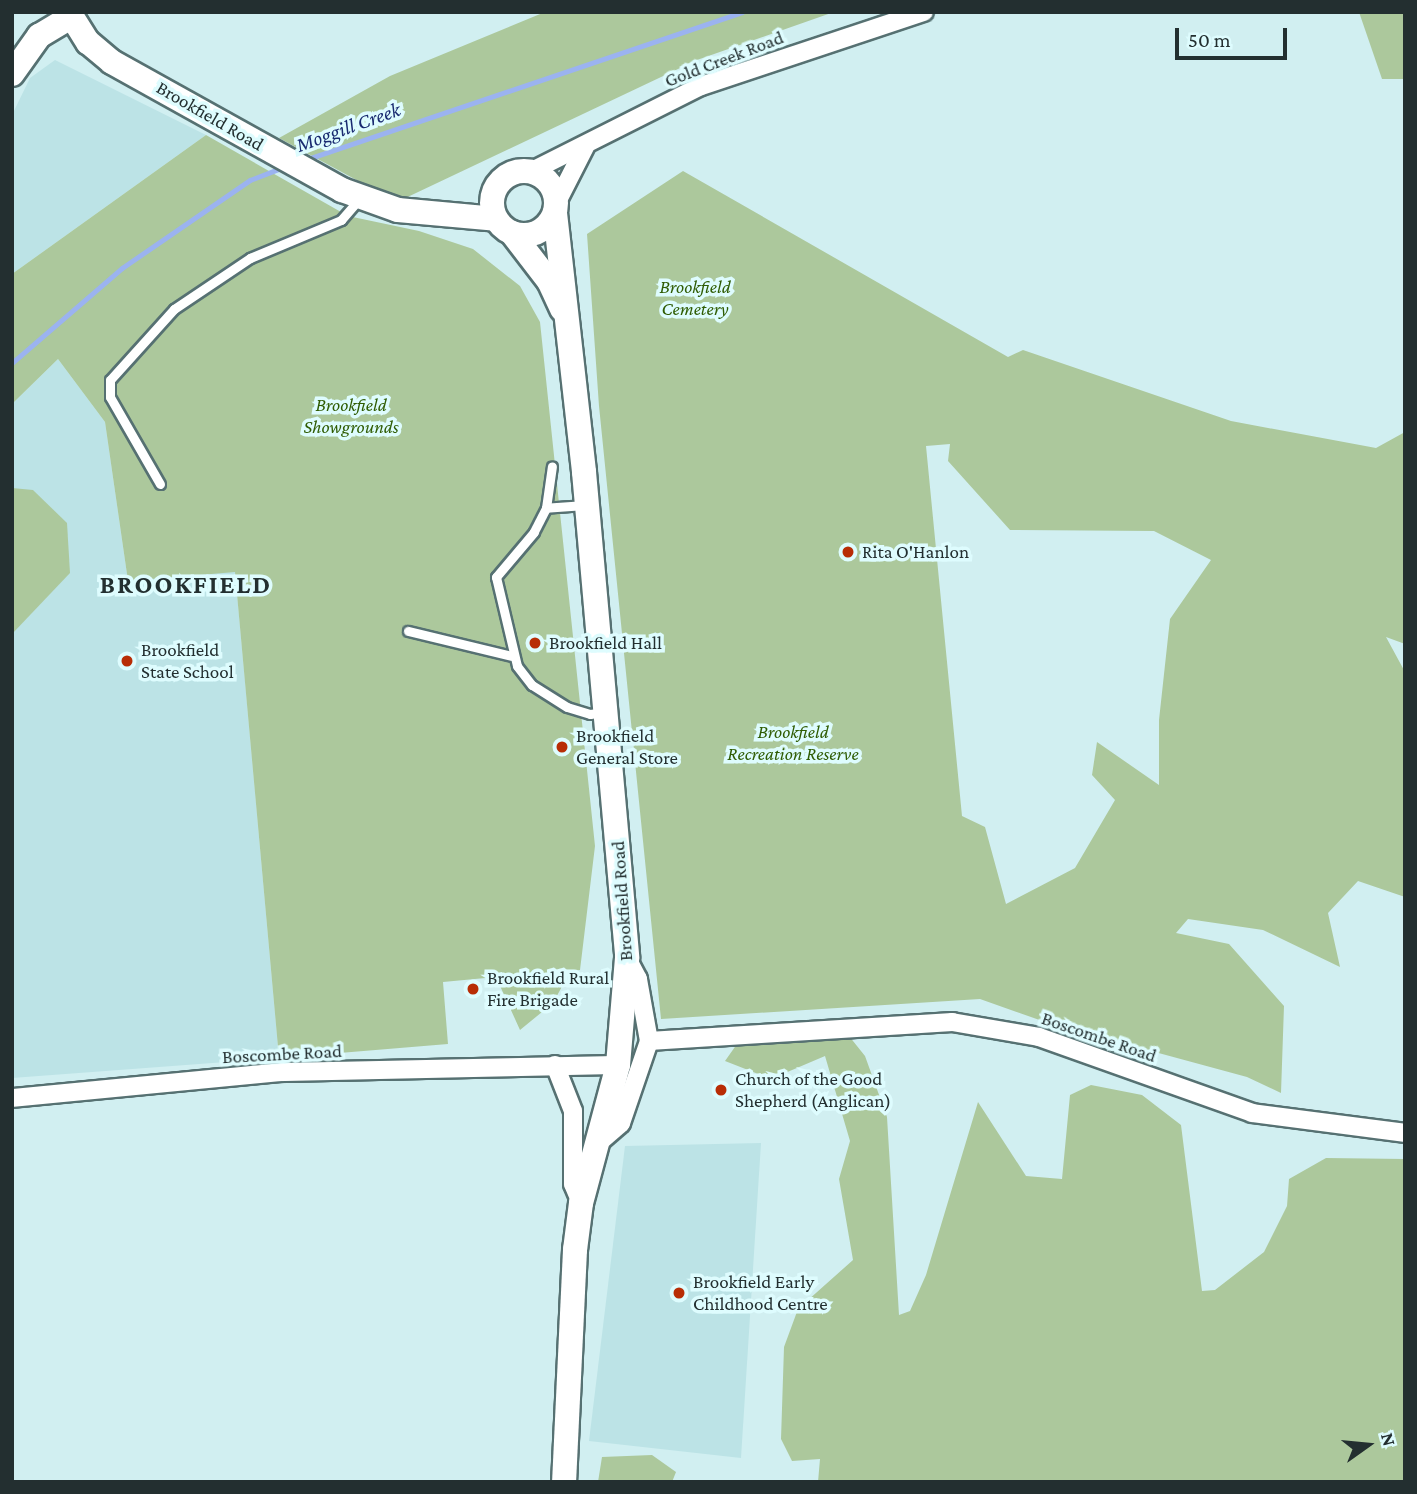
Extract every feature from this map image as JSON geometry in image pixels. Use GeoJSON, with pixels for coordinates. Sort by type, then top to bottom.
{"type":"FeatureCollection","features":[{"type":"Feature","properties":{"kind":"main road"},"geometry":{"type":"LineString","coordinates":[[12,74],[33,42],[70,15]]}},
{"type":"Feature","properties":{"kind":"main road","name":"Brookfield Road"},"geometry":{"type":"LineString","coordinates":[[70,15],[88,42],[112,62],[351,194],[398,211],[500,216],[549,281],[565,316]]}},
{"type":"Feature","properties":{"kind":"main road"},"geometry":{"type":"LineString","coordinates":[[532,172],[550,183],[556,208],[543,230],[500,216],[511,173],[532,172]]}},
{"type":"Feature","properties":{"kind":"main road","name":"Brookfield Road"},"geometry":{"type":"LineString","coordinates":[[556,208],[565,316],[587,505],[627,958],[618,1065],[580,1203],[564,1482]]}},
{"type":"Feature","properties":{"kind":"street","name":"Gold Creek Road"},"geometry":{"type":"LineString","coordinates":[[532,172],[701,86],[924,12]]}},
{"type":"Feature","properties":{"kind":"street"},"geometry":{"type":"LineString","coordinates":[[556,208],[585,147]]}},
{"type":"Feature","properties":{"kind":"street"},"geometry":{"type":"LineString","coordinates":[[594,1147],[621,1124],[649,1041],[638,979],[627,958]]}},
{"type":"Feature","properties":{"kind":"street","name":"Boscombe Road"},"geometry":{"type":"LineString","coordinates":[[649,1041],[952,1022],[1039,1037],[1252,1114],[1405,1133]]}},
{"type":"Feature","properties":{"kind":"street"},"geometry":{"type":"LineString","coordinates":[[555,1065],[573,1111],[573,1184],[580,1203]]}},
{"type":"Feature","properties":{"kind":"street","name":"Boscombe Road"},"geometry":{"type":"LineString","coordinates":[[12,1098],[282,1072],[618,1065]]}},
{"type":"Feature","properties":{"kind":"lane"},"geometry":{"type":"LineString","coordinates":[[160,484],[110,397],[110,380],[174,309],[250,258],[341,220],[351,194]]}},
{"type":"Feature","properties":{"kind":"lane"},"geometry":{"type":"LineString","coordinates":[[552,466],[546,508],[534,532],[496,577],[511,656],[532,685],[567,707],[590,714],[606,712]]}},
{"type":"Feature","properties":{"kind":"lane"},"geometry":{"type":"LineString","coordinates":[[546,508],[587,505]]}},
{"type":"Feature","properties":{"kind":"lane"},"geometry":{"type":"LineString","coordinates":[[408,631],[511,656]]}},
{"type":"Feature","properties":{"kind":"shaded area"},"geometry":{"type":"Polygon","coordinates":[[[55,60],[206,135],[12,274],[12,115],[30,78],[55,60]]]}},
{"type":"Feature","properties":{"kind":"shaded area","name":"Brookfield State School"},"geometry":{"type":"Polygon","coordinates":[[[58,359],[105,422],[128,581],[235,571],[279,1058],[12,1078],[12,404],[58,359]]]}},
{"type":"Feature","properties":{"kind":"shaded area","name":"Brookfield Early Childhood Centre"},"geometry":{"type":"Polygon","coordinates":[[[761,1143],[741,1458],[589,1441],[625,1146],[761,1143]]]}},
{"type":"Feature","properties":{"kind":"green space"},"geometry":{"type":"Polygon","coordinates":[[[545,12],[834,12],[697,60],[397,202],[279,138],[390,76],[545,12]]]}},
{"type":"Feature","properties":{"kind":"green space"},"geometry":{"type":"Polygon","coordinates":[[[1359,12],[1405,12],[1405,79],[1382,79],[1359,12]]]}},
{"type":"Feature","properties":{"kind":"green space","name":"Brookfield Showgrounds"},"geometry":{"type":"Polygon","coordinates":[[[206,135],[348,216],[419,231],[473,249],[520,286],[540,322],[595,846],[580,970],[558,972],[565,981],[553,1003],[520,1030],[496,977],[443,982],[448,1044],[279,1058],[235,572],[128,581],[105,422],[58,359],[12,404],[12,274],[206,135]]]}},
{"type":"Feature","properties":{"kind":"green space"},"geometry":{"type":"Polygon","coordinates":[[[683,171],[1008,357],[1023,350],[1231,421],[1376,448],[1405,432],[1405,644],[1386,637],[1405,672],[1405,897],[1358,881],[1328,913],[1340,967],[1263,930],[1188,919],[1176,933],[1229,944],[1284,1006],[1281,1093],[1247,1077],[1048,1023],[980,999],[661,1019],[599,406],[587,234],[683,171]],[[950,444],[926,446],[962,816],[985,827],[1006,904],[1075,868],[1115,800],[1092,775],[1097,742],[1159,785],[1159,720],[1170,619],[1211,560],[1154,531],[1010,530],[948,461],[950,444]]]}},
{"type":"Feature","properties":{"kind":"green space"},"geometry":{"type":"Polygon","coordinates":[[[12,488],[33,490],[67,523],[70,573],[12,634],[12,488]]]}},
{"type":"Feature","properties":{"kind":"green space"},"geometry":{"type":"Polygon","coordinates":[[[849,1036],[865,1056],[887,1117],[899,1315],[910,1311],[926,1275],[978,1102],[1026,1176],[1062,1179],[1070,1095],[1091,1085],[1142,1095],[1181,1125],[1202,1291],[1215,1290],[1264,1252],[1287,1206],[1289,1179],[1326,1158],[1405,1159],[1405,1482],[818,1482],[820,1459],[792,1461],[781,1439],[784,1347],[798,1309],[853,1260],[839,1179],[850,1141],[825,1056],[771,1079],[725,1061],[737,1044],[849,1036]]]}},
{"type":"Feature","properties":{"kind":"green space"},"geometry":{"type":"Polygon","coordinates":[[[652,1455],[676,1472],[672,1482],[598,1482],[602,1457],[652,1455]]]}},
{"type":"Feature","properties":{"kind":"waterway","name":"Moggill Creek"},"geometry":{"type":"LineString","coordinates":[[305,160],[742,12]]}},
{"type":"Feature","properties":{"kind":"waterway","name":"Moggill Creek"},"geometry":{"type":"LineString","coordinates":[[12,363],[122,268],[250,180],[284,167]]}},
{"type":"Feature","properties":{"kind":"place","name":"Rita O'Hanlon"},"geometry":{"type":"Point","coordinates":[848,552]}},
{"type":"Feature","properties":{"kind":"place","name":"Brookfield Hall"},"geometry":{"type":"Point","coordinates":[535,643]}},
{"type":"Feature","properties":{"kind":"place","name":"Brookfield State School"},"geometry":{"type":"Point","coordinates":[127,661]}},
{"type":"Feature","properties":{"kind":"place","name":"Brookfield General Store"},"geometry":{"type":"Point","coordinates":[562,747]}},
{"type":"Feature","properties":{"kind":"place","name":"Brookfield Rural Fire Brigade"},"geometry":{"type":"Point","coordinates":[473,989]}},
{"type":"Feature","properties":{"kind":"place","name":"Church of the Good Shepherd (Anglican)"},"geometry":{"type":"Point","coordinates":[721,1090]}},
{"type":"Feature","properties":{"kind":"place","name":"Brookfield Early Childhood Centre"},"geometry":{"type":"Point","coordinates":[679,1293]}},
{"type":"Feature","properties":{"kind":"district","name":"BROOKFIELD"},"geometry":{"type":"Point","coordinates":[186,585]}},
{"type":"Feature","properties":{"kind":"park label","name":"Brookfield Cemetery"},"geometry":{"type":"Point","coordinates":[695,298]}},
{"type":"Feature","properties":{"kind":"park label","name":"Brookfield Recreation Reserve"},"geometry":{"type":"Point","coordinates":[793,743]}}]}
